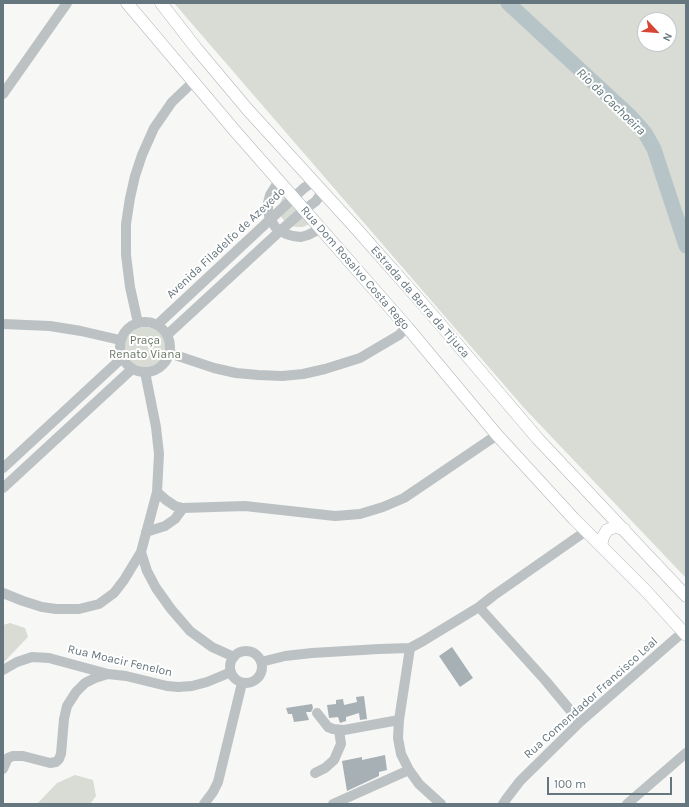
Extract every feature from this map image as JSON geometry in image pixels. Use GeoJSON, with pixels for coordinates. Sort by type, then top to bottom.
{"type":"FeatureCollection","features":[{"type":"Feature","properties":{"kind":"main road","name":"Rua Dom Rosalvo Costa Rego"},"geometry":{"type":"LineString","coordinates":[[127,3],[193,82],[407,327],[497,435],[586,531]]}},
{"type":"Feature","properties":{"kind":"main road","name":"Estrada da Barra da Tijuca"},"geometry":{"type":"LineString","coordinates":[[161,3],[196,48],[248,110],[429,311],[538,439],[686,596]]}},
{"type":"Feature","properties":{"kind":"main road"},"geometry":{"type":"LineString","coordinates":[[601,546],[603,537],[607,530],[615,527],[624,529]]}},
{"type":"Feature","properties":{"kind":"main road"},"geometry":{"type":"LineString","coordinates":[[586,531],[647,592],[684,633]]}},
{"type":"Feature","properties":{"kind":"street"},"geometry":{"type":"LineString","coordinates":[[3,94],[67,3]]}},
{"type":"Feature","properties":{"kind":"street"},"geometry":{"type":"LineString","coordinates":[[138,322],[130,287],[126,255],[126,224],[135,176],[142,155],[154,128],[172,102],[193,82]]}},
{"type":"Feature","properties":{"kind":"street"},"geometry":{"type":"LineString","coordinates":[[279,181],[270,195],[268,203],[270,219],[276,228],[286,234],[301,237],[320,228]]}},
{"type":"Feature","properties":{"kind":"street","name":"Avenida Filadelfo de Azevedo"},"geometry":{"type":"LineString","coordinates":[[158,325],[306,186],[310,184],[318,187]]}},
{"type":"Feature","properties":{"kind":"street"},"geometry":{"type":"LineString","coordinates":[[167,335],[280,231],[316,201],[318,187]]}},
{"type":"Feature","properties":{"kind":"street"},"geometry":{"type":"LineString","coordinates":[[138,322],[150,322],[158,325],[167,335],[170,344],[168,358],[155,370],[145,372],[132,369],[122,358],[120,340],[122,336],[127,329],[138,322]]}},
{"type":"Feature","properties":{"kind":"street"},"geometry":{"type":"LineString","coordinates":[[3,324],[50,326],[120,340]]}},
{"type":"Feature","properties":{"kind":"street"},"geometry":{"type":"LineString","coordinates":[[169,353],[214,368],[236,373],[282,376],[304,374],[360,358],[400,335],[407,327]]}},
{"type":"Feature","properties":{"kind":"street"},"geometry":{"type":"LineString","coordinates":[[3,468],[122,358]]}},
{"type":"Feature","properties":{"kind":"street"},"geometry":{"type":"LineString","coordinates":[[3,488],[132,369]]}},
{"type":"Feature","properties":{"kind":"street"},"geometry":{"type":"LineString","coordinates":[[3,593],[23,601],[56,609],[79,609],[99,604],[114,593],[124,580],[141,552],[157,492],[159,454],[156,427],[145,372]]}},
{"type":"Feature","properties":{"kind":"street"},"geometry":{"type":"LineString","coordinates":[[157,492],[166,500],[183,508],[245,506],[334,516],[360,514],[383,507],[404,498],[497,435]]}},
{"type":"Feature","properties":{"kind":"street"},"geometry":{"type":"LineString","coordinates":[[146,532],[166,526],[175,519],[183,508]]}},
{"type":"Feature","properties":{"kind":"street"},"geometry":{"type":"LineString","coordinates":[[261,662],[284,656],[312,653],[410,648],[479,607],[586,531]]}},
{"type":"Feature","properties":{"kind":"street"},"geometry":{"type":"LineString","coordinates":[[141,552],[147,572],[156,588],[171,609],[190,631],[212,647],[234,657]]}},
{"type":"Feature","properties":{"kind":"street"},"geometry":{"type":"LineString","coordinates":[[479,607],[545,680],[580,722]]}},
{"type":"Feature","properties":{"kind":"street","name":"Rua Comendador Francisco Leal"},"geometry":{"type":"LineString","coordinates":[[503,804],[520,781],[580,722],[684,633]]}},
{"type":"Feature","properties":{"kind":"street"},"geometry":{"type":"LineString","coordinates":[[410,648],[399,720],[398,738],[401,754],[409,770],[419,784],[441,804]]}},
{"type":"Feature","properties":{"kind":"street"},"geometry":{"type":"LineString","coordinates":[[246,651],[251,652],[256,654],[261,662],[262,672],[256,680],[242,683],[233,677],[230,667],[231,662],[237,654],[246,651]]}},
{"type":"Feature","properties":{"kind":"street","name":"Rua Moacir Fenelon"},"geometry":{"type":"LineString","coordinates":[[3,670],[16,662],[32,658],[49,658],[108,674],[126,676],[167,686],[178,687],[200,684],[231,672]]}},
{"type":"Feature","properties":{"kind":"street"},"geometry":{"type":"LineString","coordinates":[[3,769],[8,758],[13,756],[22,756],[50,763],[56,762],[60,759],[64,719],[67,706],[76,692],[85,683],[108,674]]}},
{"type":"Feature","properties":{"kind":"street"},"geometry":{"type":"LineString","coordinates":[[204,804],[218,782],[242,683]]}},
{"type":"Feature","properties":{"kind":"street"},"geometry":{"type":"LineString","coordinates":[[317,713],[328,727],[339,730],[399,720]]}},
{"type":"Feature","properties":{"kind":"street"},"geometry":{"type":"LineString","coordinates":[[315,773],[325,768],[334,760],[341,744],[339,730]]}},
{"type":"Feature","properties":{"kind":"street"},"geometry":{"type":"LineString","coordinates":[[628,804],[686,753]]}},
{"type":"Feature","properties":{"kind":"street"},"geometry":{"type":"LineString","coordinates":[[333,804],[409,770]]}},
{"type":"Feature","properties":{"kind":"green space"},"geometry":{"type":"Polygon","coordinates":[[[174,3],[686,3],[686,578],[525,409],[174,3]]]}},
{"type":"Feature","properties":{"kind":"green space"},"geometry":{"type":"Polygon","coordinates":[[[284,195],[309,224],[303,227],[297,227],[286,223],[279,213],[279,207],[284,195]]]}},
{"type":"Feature","properties":{"kind":"green space","name":"Praça Renato Viana"},"geometry":{"type":"Polygon","coordinates":[[[141,327],[149,327],[160,333],[166,344],[166,352],[160,363],[149,369],[141,369],[130,363],[124,352],[124,344],[130,333],[141,327]]]}},
{"type":"Feature","properties":{"kind":"green space"},"geometry":{"type":"Polygon","coordinates":[[[10,623],[25,628],[28,637],[3,663],[3,625],[10,623]]]}},
{"type":"Feature","properties":{"kind":"green space"},"geometry":{"type":"Polygon","coordinates":[[[75,775],[93,780],[96,796],[90,804],[37,804],[57,783],[75,775]]]}},
{"type":"Feature","properties":{"kind":"building"},"geometry":{"type":"Polygon","coordinates":[[[452,647],[473,678],[460,687],[439,656],[452,647]]]}},
{"type":"Feature","properties":{"kind":"building"},"geometry":{"type":"Polygon","coordinates":[[[364,696],[367,719],[360,720],[359,713],[346,717],[346,721],[340,723],[338,717],[329,718],[327,705],[336,704],[336,700],[343,699],[344,705],[357,702],[356,697],[364,696]]]}},
{"type":"Feature","properties":{"kind":"building"},"geometry":{"type":"Polygon","coordinates":[[[312,704],[313,708],[311,712],[306,712],[309,720],[294,722],[292,714],[288,714],[286,708],[312,704]]]}},
{"type":"Feature","properties":{"kind":"building"},"geometry":{"type":"Polygon","coordinates":[[[385,755],[387,770],[379,772],[379,776],[347,791],[342,761],[362,757],[362,760],[385,755]]]}},
{"type":"Feature","properties":{"kind":"waterway","name":"Rio da Cachoeira"},"geometry":{"type":"LineString","coordinates":[[508,3],[630,116],[645,133],[654,149],[686,246]]}}]}
